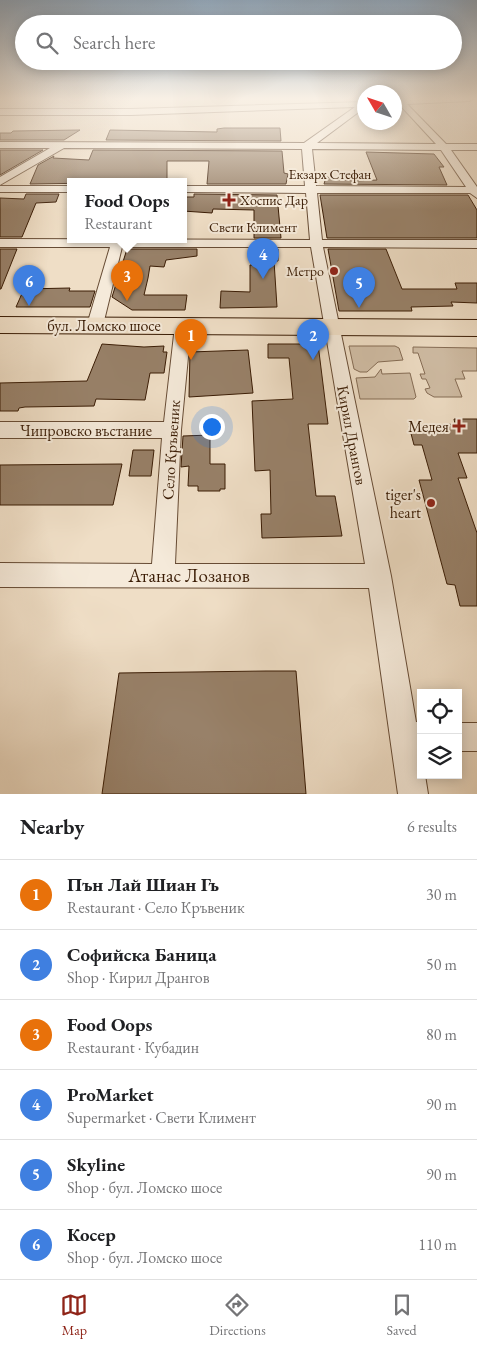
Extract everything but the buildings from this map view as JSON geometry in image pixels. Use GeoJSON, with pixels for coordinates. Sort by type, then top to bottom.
{"type":"FeatureCollection","features":[{"type":"Feature","properties":{"kind":"main road","name":"бул. Ломско шосе"},"geometry":{"type":"LineString","coordinates":[[0,325],[477,328]]}},
{"type":"Feature","properties":{"kind":"street"},"geometry":{"type":"LineString","coordinates":[[307,146],[320,136]]}},
{"type":"Feature","properties":{"kind":"street"},"geometry":{"type":"LineString","coordinates":[[434,136],[444,146],[476,192]]}},
{"type":"Feature","properties":{"kind":"street"},"geometry":{"type":"LineString","coordinates":[[0,145],[477,147]]}},
{"type":"Feature","properties":{"kind":"street"},"geometry":{"type":"LineString","coordinates":[[0,182],[62,145]]}},
{"type":"Feature","properties":{"kind":"street","name":"Кирил Дрангов"},"geometry":{"type":"LineString","coordinates":[[307,146],[316,242],[379,576],[412,736],[412,794]]}},
{"type":"Feature","properties":{"kind":"street"},"geometry":{"type":"LineString","coordinates":[[0,189],[67,189]]}},
{"type":"Feature","properties":{"kind":"street","name":"Екзарх Стефан"},"geometry":{"type":"LineString","coordinates":[[187,189],[476,192]]}},
{"type":"Feature","properties":{"kind":"street","name":"Свети Климент"},"geometry":{"type":"LineString","coordinates":[[187,241],[477,244]]}},
{"type":"Feature","properties":{"kind":"street","name":"Свети Климент"},"geometry":{"type":"LineString","coordinates":[[0,243],[67,242]]}},
{"type":"Feature","properties":{"kind":"street"},"geometry":{"type":"LineString","coordinates":[[95,325],[117,243]]}},
{"type":"Feature","properties":{"kind":"street","name":"Село Кръвеник"},"geometry":{"type":"LineString","coordinates":[[163,575],[172,430],[183,326]]}},
{"type":"Feature","properties":{"kind":"street","name":"Чипровско въстание"},"geometry":{"type":"LineString","coordinates":[[0,430],[172,430]]}},
{"type":"Feature","properties":{"kind":"street","name":"Атанас Лозанов"},"geometry":{"type":"LineString","coordinates":[[0,575],[379,576]]}},
{"type":"Feature","properties":{"kind":"street"},"geometry":{"type":"LineString","coordinates":[[462,737],[477,737]]}},
{"type":"Feature","properties":{"kind":"shaded area"},"geometry":{"type":"Polygon","coordinates":[[[349,346],[395,346],[399,348],[403,360],[378,362],[367,372],[360,372],[354,369],[349,346]]]}},
{"type":"Feature","properties":{"kind":"shaded area"},"geometry":{"type":"Polygon","coordinates":[[[413,347],[477,348],[477,371],[462,371],[465,379],[455,379],[462,397],[434,397],[427,393],[425,389],[430,388],[426,379],[422,379],[420,374],[425,374],[418,353],[413,353],[413,347]]]}},
{"type":"Feature","properties":{"kind":"shaded area"},"geometry":{"type":"Polygon","coordinates":[[[381,369],[382,374],[410,373],[416,397],[414,399],[360,399],[356,378],[375,377],[381,369]]]}},
{"type":"Feature","properties":{"kind":"place","name":"Хоспис Дар"},"geometry":{"type":"Point","coordinates":[229,200]}},
{"type":"Feature","properties":{"kind":"place","name":"Метро"},"geometry":{"type":"Point","coordinates":[334,271]}},
{"type":"Feature","properties":{"kind":"place","name":"ProMarket"},"geometry":{"type":"Point","coordinates":[263,279]}},
{"type":"Feature","properties":{"kind":"place","name":"Food Oops"},"geometry":{"type":"Point","coordinates":[127,301]}},
{"type":"Feature","properties":{"kind":"place","name":"Косер"},"geometry":{"type":"Point","coordinates":[29,306]}},
{"type":"Feature","properties":{"kind":"place","name":"Skyline"},"geometry":{"type":"Point","coordinates":[359,308]}},
{"type":"Feature","properties":{"kind":"place","name":"Пън Лай Шиан Гъ"},"geometry":{"type":"Point","coordinates":[191,360]}},
{"type":"Feature","properties":{"kind":"place","name":"Софийска Баница"},"geometry":{"type":"Point","coordinates":[313,360]}},
{"type":"Feature","properties":{"kind":"place","name":"Медея"},"geometry":{"type":"Point","coordinates":[459,426]}},
{"type":"Feature","properties":{"kind":"place","name":"tiger's heart"},"geometry":{"type":"Point","coordinates":[431,503]}}]}
